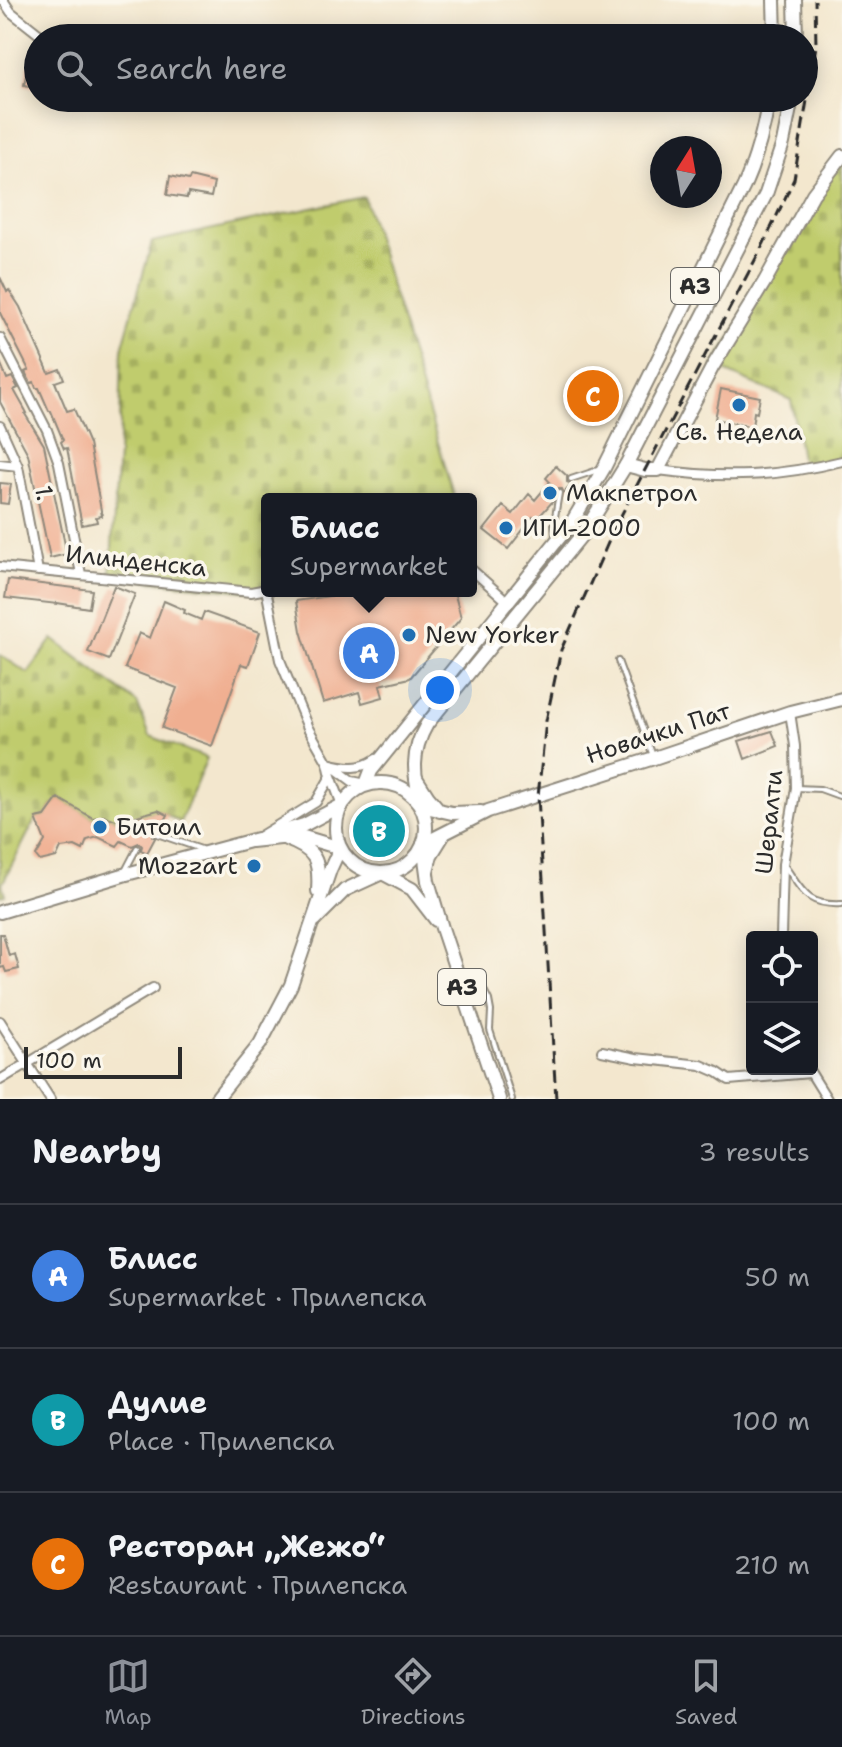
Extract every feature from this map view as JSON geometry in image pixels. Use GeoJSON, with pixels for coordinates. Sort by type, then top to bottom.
{"type":"FeatureCollection","features":[{"type":"Feature","properties":{"kind":"main road"},"geometry":{"type":"LineString","coordinates":[[774,0],[775,24]]}},
{"type":"Feature","properties":{"kind":"main road"},"geometry":{"type":"LineString","coordinates":[[795,0],[796,24]]}},
{"type":"Feature","properties":{"kind":"main road","name":"A3"},"geometry":{"type":"LineString","coordinates":[[342,805],[356,789],[366,784],[371,771],[572,522],[604,468],[744,186],[756,159],[767,112]]}},
{"type":"Feature","properties":{"kind":"main road","name":"A3"},"geometry":{"type":"LineString","coordinates":[[499,1099],[488,1045],[456,969],[427,872],[423,844],[426,819],[414,775],[414,759],[421,735],[585,531],[626,465],[766,194],[783,143],[789,112]]}},
{"type":"Feature","properties":{"kind":"main road"},"geometry":{"type":"LineString","coordinates":[[626,465],[658,470],[713,366],[813,194],[842,156]]}},
{"type":"Feature","properties":{"kind":"main road","name":"Новачки Пат"},"geometry":{"type":"LineString","coordinates":[[488,811],[790,712],[842,699]]}},
{"type":"Feature","properties":{"kind":"main road"},"geometry":{"type":"LineString","coordinates":[[414,775],[440,811]]}},
{"type":"Feature","properties":{"kind":"main road"},"geometry":{"type":"LineString","coordinates":[[366,784],[392,783],[414,796],[421,806],[440,811],[488,811]]}},
{"type":"Feature","properties":{"kind":"main road"},"geometry":{"type":"LineString","coordinates":[[0,912],[304,825],[342,805]]}},
{"type":"Feature","properties":{"kind":"main road"},"geometry":{"type":"LineString","coordinates":[[216,1099],[260,1044],[291,985],[340,848],[335,834],[336,819],[342,805]]}},
{"type":"Feature","properties":{"kind":"main road"},"geometry":{"type":"LineString","coordinates":[[313,922],[345,890],[407,865],[417,856],[423,844],[488,811]]}},
{"type":"Feature","properties":{"kind":"main road"},"geometry":{"type":"LineString","coordinates":[[427,872],[431,855],[444,834]]}},
{"type":"Feature","properties":{"kind":"main road"},"geometry":{"type":"LineString","coordinates":[[251,841],[300,836],[340,848]]}},
{"type":"Feature","properties":{"kind":"main road"},"geometry":{"type":"LineString","coordinates":[[283,838],[309,850],[315,858],[319,868],[318,905]]}},
{"type":"Feature","properties":{"kind":"main road","name":"A3"},"geometry":{"type":"LineString","coordinates":[[340,848],[357,867],[382,873],[412,889],[442,928]]}},
{"type":"Feature","properties":{"kind":"street"},"geometry":{"type":"LineString","coordinates":[[3,0],[11,12],[26,24]]}},
{"type":"Feature","properties":{"kind":"street"},"geometry":{"type":"LineString","coordinates":[[0,338],[47,430],[59,463],[81,574]]}},
{"type":"Feature","properties":{"kind":"street","name":"1."},"geometry":{"type":"LineString","coordinates":[[0,426],[18,466],[38,571]]}},
{"type":"Feature","properties":{"kind":"street"},"geometry":{"type":"LineString","coordinates":[[658,470],[699,475],[757,476],[842,461]]}},
{"type":"Feature","properties":{"kind":"street"},"geometry":{"type":"LineString","coordinates":[[0,464],[18,466]]}},
{"type":"Feature","properties":{"kind":"street","name":"Илинденска"},"geometry":{"type":"LineString","coordinates":[[0,567],[251,592],[261,590]]}},
{"type":"Feature","properties":{"kind":"street"},"geometry":{"type":"LineString","coordinates":[[477,574],[507,601]]}},
{"type":"Feature","properties":{"kind":"street"},"geometry":{"type":"LineString","coordinates":[[268,597],[280,660],[308,728],[328,763],[342,805]]}},
{"type":"Feature","properties":{"kind":"street","name":"Шералти"},"geometry":{"type":"LineString","coordinates":[[781,931],[783,864],[796,788],[790,712]]}},
{"type":"Feature","properties":{"kind":"street"},"geometry":{"type":"LineString","coordinates":[[328,763],[353,769],[368,764],[386,752]]}},
{"type":"Feature","properties":{"kind":"street"},"geometry":{"type":"LineString","coordinates":[[328,763],[352,781],[366,784]]}},
{"type":"Feature","properties":{"kind":"street"},"geometry":{"type":"LineString","coordinates":[[251,841],[316,802],[331,776]]}},
{"type":"Feature","properties":{"kind":"street"},"geometry":{"type":"LineString","coordinates":[[0,1080],[153,988]]}},
{"type":"Feature","properties":{"kind":"street"},"geometry":{"type":"LineString","coordinates":[[0,1021],[50,1099]]}},
{"type":"Feature","properties":{"kind":"street"},"geometry":{"type":"LineString","coordinates":[[602,1051],[701,1065],[729,1080],[773,1075]]}},
{"type":"Feature","properties":{"kind":"street"},"geometry":{"type":"LineString","coordinates":[[812,1075],[827,1099]]}},
{"type":"Feature","properties":{"kind":"lane"},"geometry":{"type":"LineString","coordinates":[[571,479],[604,468]]}},
{"type":"Feature","properties":{"kind":"lane"},"geometry":{"type":"LineString","coordinates":[[555,544],[554,523],[559,493]]}},
{"type":"Feature","properties":{"kind":"lane"},"geometry":{"type":"LineString","coordinates":[[618,661],[654,758]]}},
{"type":"Feature","properties":{"kind":"lane"},"geometry":{"type":"LineString","coordinates":[[796,788],[820,789],[842,797]]}},
{"type":"Feature","properties":{"kind":"lane"},"geometry":{"type":"LineString","coordinates":[[157,834],[211,851]]}},
{"type":"Feature","properties":{"kind":"lane"},"geometry":{"type":"LineString","coordinates":[[123,875],[137,848]]}},
{"type":"Feature","properties":{"kind":"lane"},"geometry":{"type":"LineString","coordinates":[[783,864],[804,893],[815,902],[842,904]]}},
{"type":"Feature","properties":{"kind":"lane"},"geometry":{"type":"LineString","coordinates":[[456,969],[479,980],[489,1000],[488,1045],[512,1099]]}},
{"type":"Feature","properties":{"kind":"green space"},"geometry":{"type":"Polygon","coordinates":[[[842,156],[842,461],[803,470],[791,400],[713,366],[842,156]]]}},
{"type":"Feature","properties":{"kind":"green space"},"geometry":{"type":"Polygon","coordinates":[[[364,197],[453,493],[261,493],[261,590],[251,592],[110,577],[122,349],[152,242],[364,197]]]}},
{"type":"Feature","properties":{"kind":"green space"},"geometry":{"type":"Polygon","coordinates":[[[53,639],[137,703],[150,736],[207,758],[180,822],[158,810],[119,821],[105,816],[93,818],[58,798],[45,816],[36,818],[2,884],[5,895],[0,896],[0,655],[28,673],[53,639]]]}},
{"type":"Feature","properties":{"kind":"building"},"geometry":{"type":"Polygon","coordinates":[[[170,176],[214,183],[211,197],[188,193],[187,198],[167,195],[170,176]]]}},
{"type":"Feature","properties":{"kind":"building"},"geometry":{"type":"Polygon","coordinates":[[[0,277],[7,292],[9,290],[20,307],[49,373],[60,369],[64,379],[55,382],[67,411],[74,409],[89,444],[102,516],[96,517],[97,522],[82,525],[67,448],[64,449],[63,440],[39,388],[34,382],[31,383],[25,372],[29,370],[0,313],[0,277]]]}},
{"type":"Feature","properties":{"kind":"building"},"geometry":{"type":"Polygon","coordinates":[[[0,362],[7,379],[12,377],[18,388],[14,390],[44,445],[67,554],[50,558],[28,454],[0,402],[0,362]]]}},
{"type":"Feature","properties":{"kind":"building","name":"Св. Недела"},"geometry":{"type":"Polygon","coordinates":[[[721,389],[760,397],[752,427],[715,419],[721,389]]]}},
{"type":"Feature","properties":{"kind":"building"},"geometry":{"type":"Polygon","coordinates":[[[556,466],[567,476],[567,482],[572,484],[564,493],[562,489],[556,489],[553,501],[536,520],[533,517],[508,549],[484,530],[503,506],[513,514],[529,494],[535,500],[550,482],[546,478],[556,466]]]}},
{"type":"Feature","properties":{"kind":"building"},"geometry":{"type":"Polygon","coordinates":[[[0,483],[11,484],[8,504],[0,503],[0,483]]]}},
{"type":"Feature","properties":{"kind":"building"},"geometry":{"type":"Polygon","coordinates":[[[8,580],[92,590],[89,608],[5,598],[8,580]]]}},
{"type":"Feature","properties":{"kind":"building"},"geometry":{"type":"Polygon","coordinates":[[[114,586],[135,594],[109,660],[88,652],[114,586]]]}},
{"type":"Feature","properties":{"kind":"building"},"geometry":{"type":"Polygon","coordinates":[[[323,597],[456,597],[461,618],[410,678],[380,685],[383,697],[362,703],[359,692],[323,703],[301,631],[296,601],[323,597]]]}},
{"type":"Feature","properties":{"kind":"building"},"geometry":{"type":"Polygon","coordinates":[[[164,601],[201,620],[204,612],[260,632],[248,666],[241,664],[212,746],[162,728],[177,688],[125,668],[139,633],[150,638],[164,601]]]}},
{"type":"Feature","properties":{"kind":"building"},"geometry":{"type":"Polygon","coordinates":[[[772,731],[778,746],[745,759],[739,741],[772,731]]]}},
{"type":"Feature","properties":{"kind":"building","name":"Битоил"},"geometry":{"type":"Polygon","coordinates":[[[58,798],[93,818],[105,816],[119,821],[158,810],[168,815],[160,830],[153,832],[155,838],[147,853],[141,850],[139,843],[132,846],[121,841],[117,846],[98,837],[87,840],[83,850],[75,846],[61,848],[57,857],[40,861],[36,856],[45,841],[36,818],[45,816],[58,798]]]}},
{"type":"Feature","properties":{"kind":"building"},"geometry":{"type":"Polygon","coordinates":[[[0,934],[3,934],[9,956],[15,954],[19,969],[6,972],[4,967],[0,968],[0,934]]]}},
{"type":"Feature","properties":{"kind":"railway"},"geometry":{"type":"LineString","coordinates":[[815,0],[816,24]]}},
{"type":"Feature","properties":{"kind":"railway"},"geometry":{"type":"LineString","coordinates":[[556,1099],[538,796],[546,721],[561,650],[615,527],[764,243],[794,179],[805,112]]}},
{"type":"Feature","properties":{"kind":"place","name":"Ресторан „Жежо“"},"geometry":{"type":"Point","coordinates":[593,396]}},
{"type":"Feature","properties":{"kind":"place","name":"Св. Недела"},"geometry":{"type":"Point","coordinates":[739,405]}},
{"type":"Feature","properties":{"kind":"place","name":"Макпетрол"},"geometry":{"type":"Point","coordinates":[550,493]}},
{"type":"Feature","properties":{"kind":"place","name":"ИГИ-2000"},"geometry":{"type":"Point","coordinates":[506,528]}},
{"type":"Feature","properties":{"kind":"place","name":"New Yorker"},"geometry":{"type":"Point","coordinates":[409,635]}},
{"type":"Feature","properties":{"kind":"place","name":"Блисс"},"geometry":{"type":"Point","coordinates":[369,653]}},
{"type":"Feature","properties":{"kind":"place","name":"Битоил"},"geometry":{"type":"Point","coordinates":[100,827]}},
{"type":"Feature","properties":{"kind":"place","name":"Дулие"},"geometry":{"type":"Point","coordinates":[379,831]}},
{"type":"Feature","properties":{"kind":"place","name":"Mozzart"},"geometry":{"type":"Point","coordinates":[254,866]}}]}
